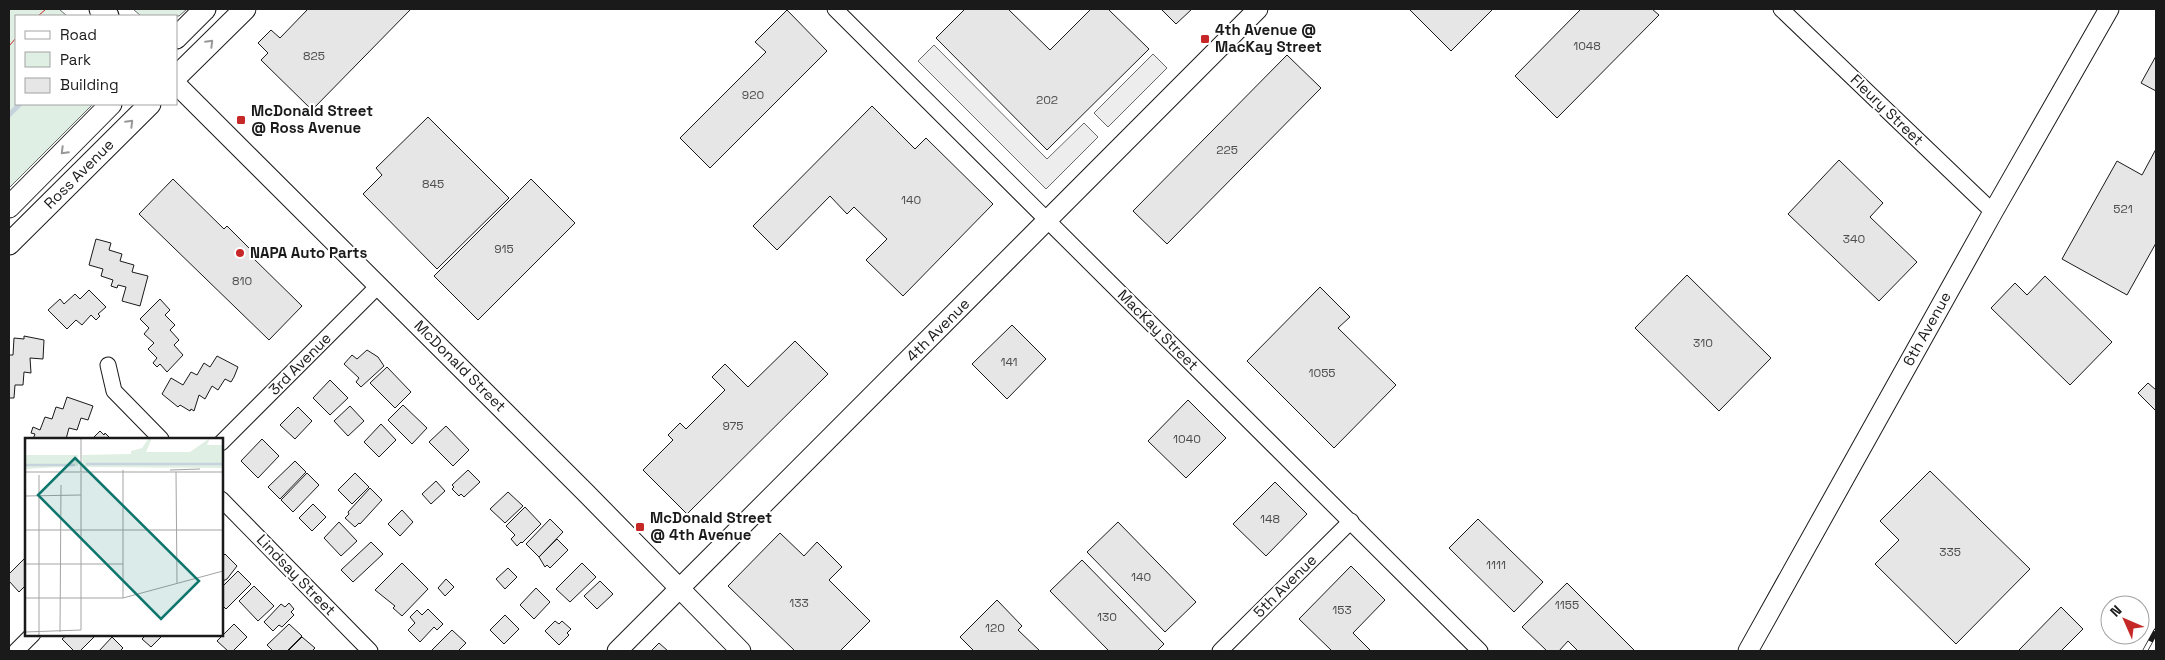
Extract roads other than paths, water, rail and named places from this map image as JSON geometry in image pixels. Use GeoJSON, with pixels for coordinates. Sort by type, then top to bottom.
{"type":"FeatureCollection","features":[{"type":"Feature","properties":{"kind":"main road"},"geometry":{"type":"LineString","coordinates":[[178,36],[205,9]]}},
{"type":"Feature","properties":{"kind":"main road"},"geometry":{"type":"LineString","coordinates":[[178,75],[245,9]]}},
{"type":"Feature","properties":{"kind":"main road","name":"Ross Avenue"},"geometry":{"type":"LineString","coordinates":[[9,207],[110,105]]}},
{"type":"Feature","properties":{"kind":"main road","name":"Ross Avenue"},"geometry":{"type":"LineString","coordinates":[[9,244],[149,105]]}},
{"type":"Feature","properties":{"kind":"street","name":"MacKay Street"},"geometry":{"type":"LineString","coordinates":[[835,9],[1480,651]]}},
{"type":"Feature","properties":{"kind":"street","name":"4th Avenue"},"geometry":{"type":"LineString","coordinates":[[617,651],[1258,9]]}},
{"type":"Feature","properties":{"kind":"street","name":"Fleury Street"},"geometry":{"type":"LineString","coordinates":[[1781,9],[1993,212]]}},
{"type":"Feature","properties":{"kind":"street","name":"6th Avenue"},"geometry":{"type":"LineString","coordinates":[[1748,651],[1993,212],[2109,9]]}},
{"type":"Feature","properties":{"kind":"street","name":"McDonald Street"},"geometry":{"type":"LineString","coordinates":[[178,86],[379,285],[741,651]]}},
{"type":"Feature","properties":{"kind":"street","name":"3rd Avenue"},"geometry":{"type":"LineString","coordinates":[[222,442],[379,285]]}},
{"type":"Feature","properties":{"kind":"street"},"geometry":{"type":"LineString","coordinates":[[108,365],[114,392],[160,438]]}},
{"type":"Feature","properties":{"kind":"street","name":"Lindsay Street"},"geometry":{"type":"LineString","coordinates":[[222,500],[370,651]]}},
{"type":"Feature","properties":{"kind":"street","name":"5th Avenue"},"geometry":{"type":"LineString","coordinates":[[1220,651],[1351,521]]}},
{"type":"Feature","properties":{"kind":"street"},"geometry":{"type":"LineString","coordinates":[[9,648],[14,651],[32,635]]}},
{"type":"Feature","properties":{"kind":"waterway"},"geometry":{"type":"LineString","coordinates":[[9,115],[19,105]]}},
{"type":"Feature","properties":{"kind":"railway"},"geometry":{"type":"LineString","coordinates":[[2145,651],[2156,631]]}},
{"type":"Feature","properties":{"kind":"place","name":"4th Avenue @ MacKay Street"},"geometry":{"type":"Point","coordinates":[1205,39]}},
{"type":"Feature","properties":{"kind":"place","name":"McDonald Street @ Ross Avenue"},"geometry":{"type":"Point","coordinates":[241,120]}},
{"type":"Feature","properties":{"kind":"place","name":"NAPA Auto Parts"},"geometry":{"type":"Point","coordinates":[240,253]}},
{"type":"Feature","properties":{"kind":"place","name":"McDonald Street @ 4th Avenue"},"geometry":{"type":"Point","coordinates":[640,527]}}]}
